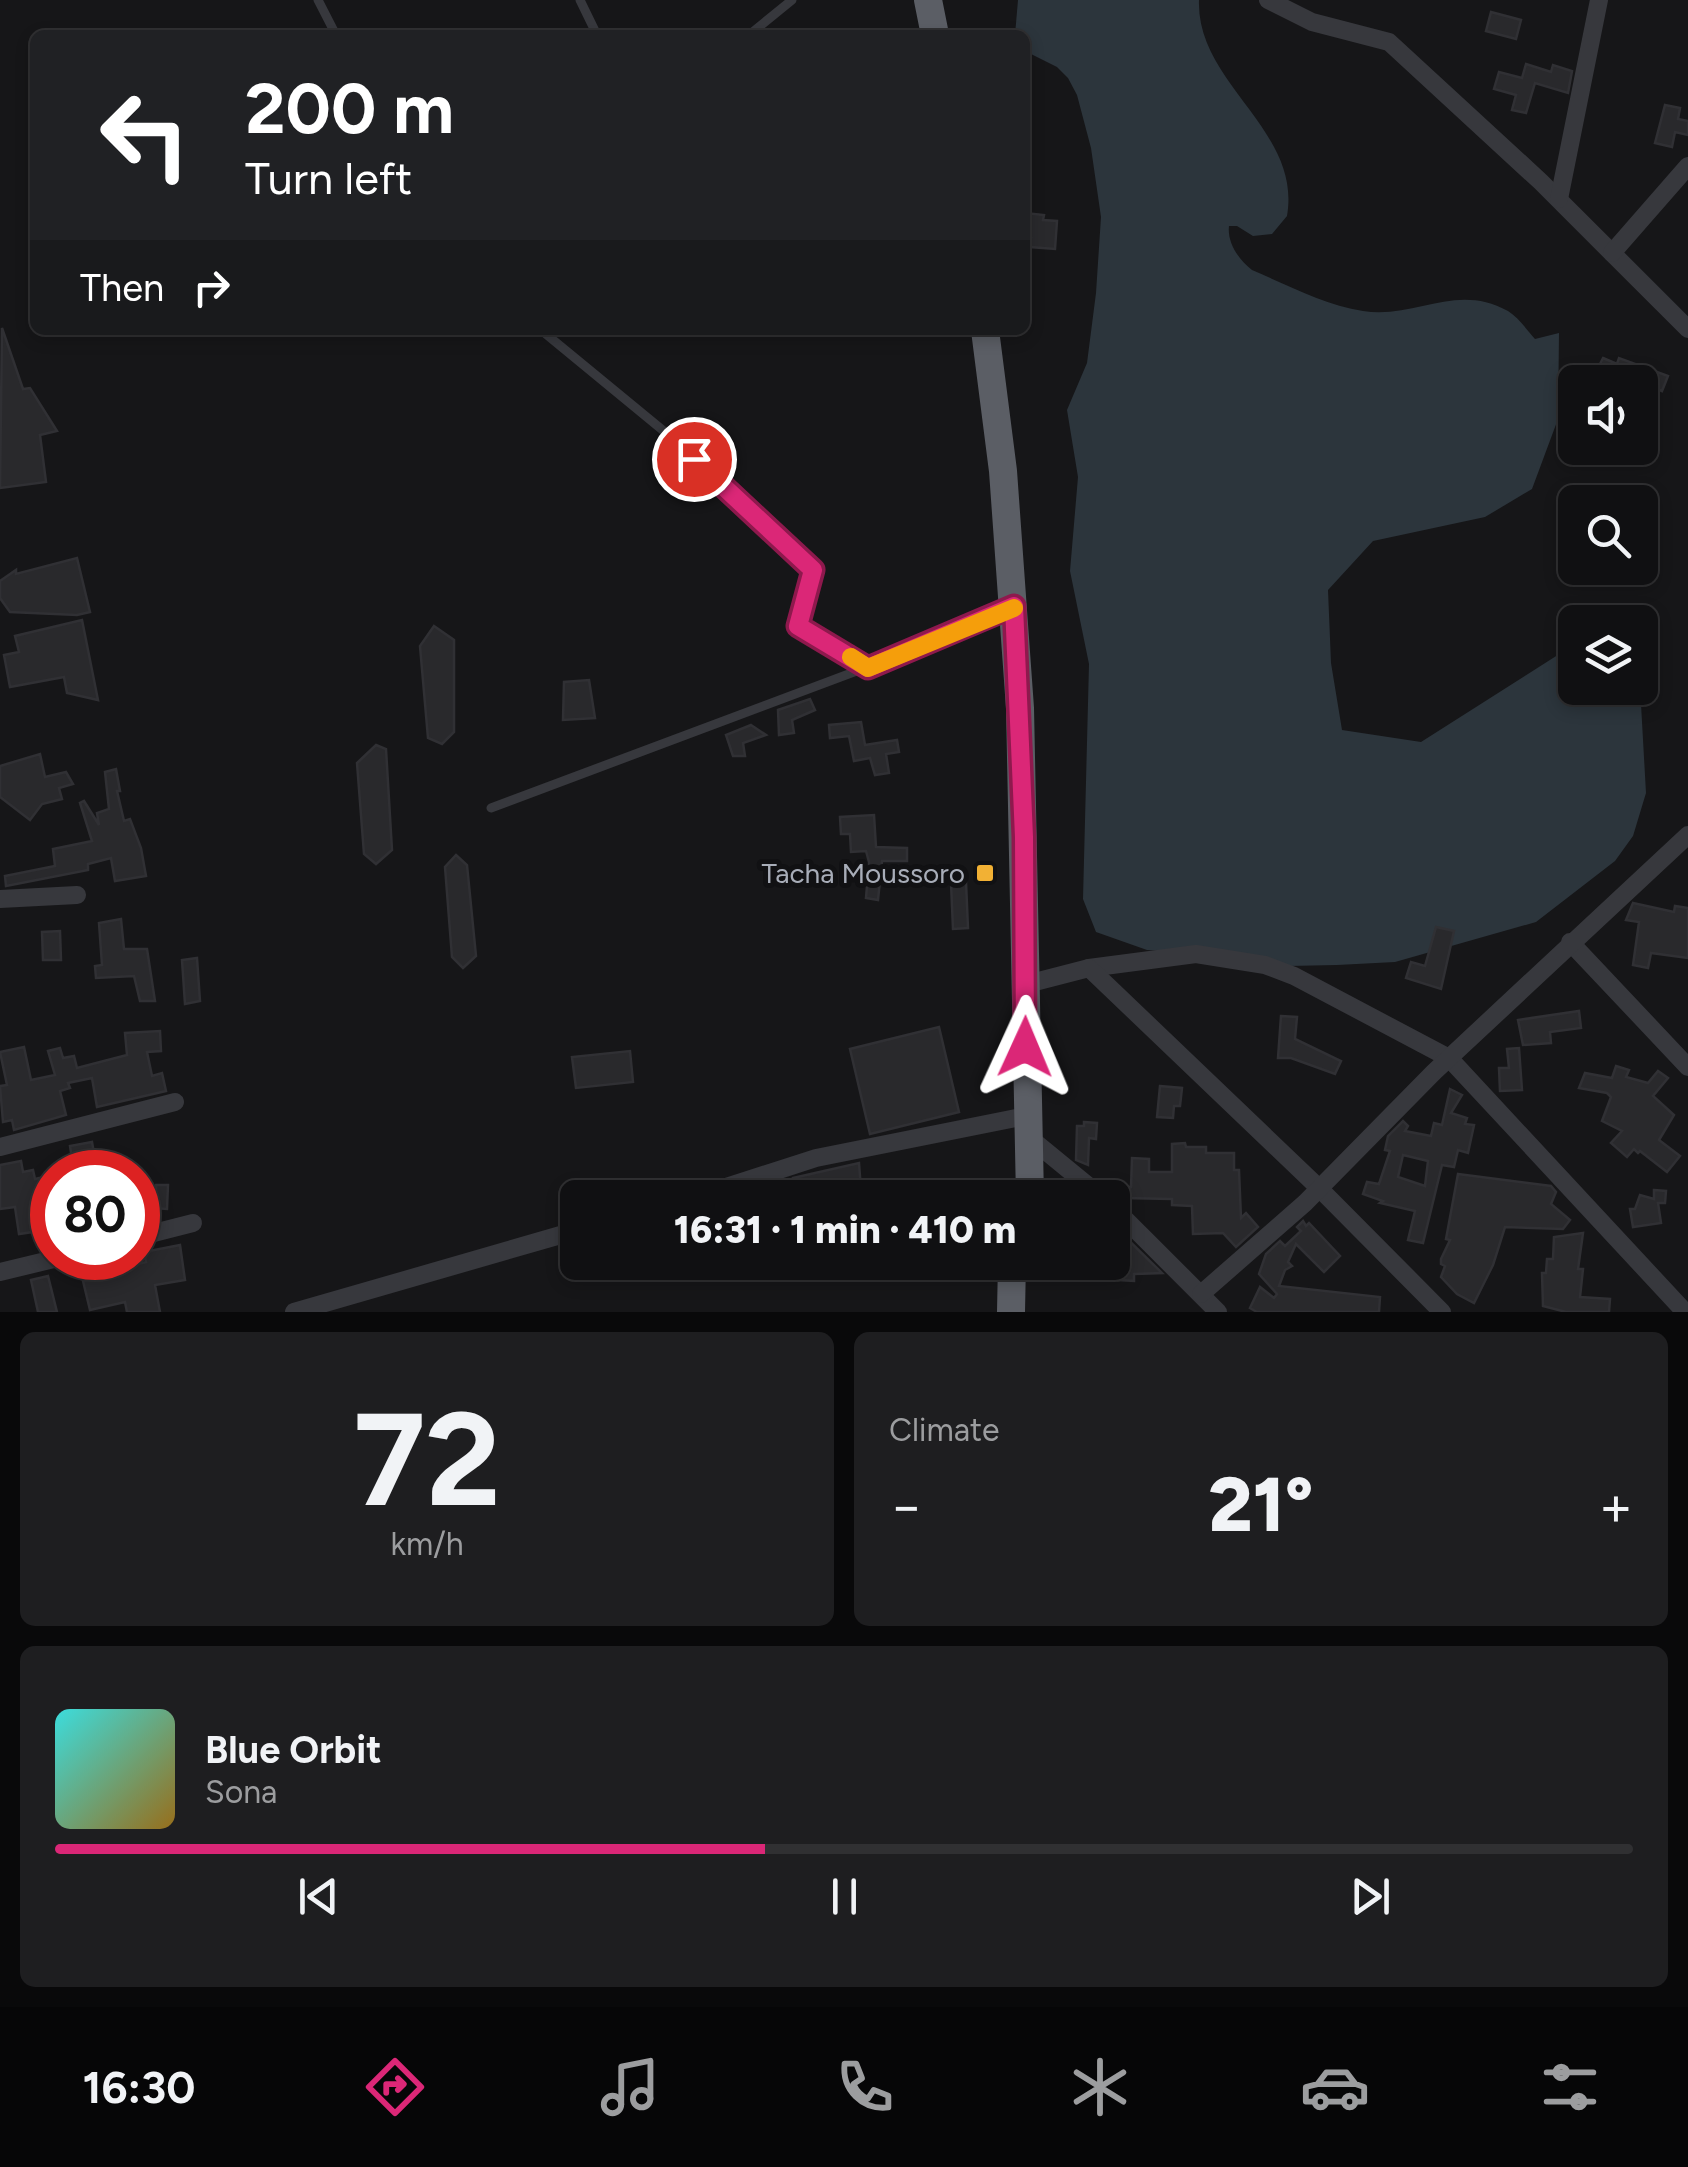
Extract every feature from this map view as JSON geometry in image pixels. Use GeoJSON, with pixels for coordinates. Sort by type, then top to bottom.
{"type":"FeatureCollection","features":[{"type":"Feature","properties":{"kind":"highway"},"geometry":{"type":"LineString","coordinates":[[928,0],[934,30]]}},
{"type":"Feature","properties":{"kind":"highway"},"geometry":{"type":"LineString","coordinates":[[986,335],[1014,606],[1024,818],[1027,984],[1023,1128],[1016,1180]]}},
{"type":"Feature","properties":{"kind":"highway"},"geometry":{"type":"LineString","coordinates":[[1023,1128],[1028,1180]]}},
{"type":"Feature","properties":{"kind":"highway"},"geometry":{"type":"LineString","coordinates":[[1011,1312],[1012,1280]]}},
{"type":"Feature","properties":{"kind":"highway"},"geometry":{"type":"LineString","coordinates":[[1029,1312],[1030,1280]]}},
{"type":"Feature","properties":{"kind":"street"},"geometry":{"type":"LineString","coordinates":[[1268,0],[1312,22],[1389,42],[1559,200],[1688,328]]}},
{"type":"Feature","properties":{"kind":"street"},"geometry":{"type":"LineString","coordinates":[[1559,200],[1599,0]]}},
{"type":"Feature","properties":{"kind":"street"},"geometry":{"type":"LineString","coordinates":[[1612,253],[1688,166]]}},
{"type":"Feature","properties":{"kind":"street"},"geometry":{"type":"LineString","coordinates":[[1201,1294],[1292,1215],[1449,1058],[1688,835]]}},
{"type":"Feature","properties":{"kind":"street"},"geometry":{"type":"LineString","coordinates":[[0,898],[77,895]]}},
{"type":"Feature","properties":{"kind":"street"},"geometry":{"type":"LineString","coordinates":[[1570,942],[1688,1067]]}},
{"type":"Feature","properties":{"kind":"street"},"geometry":{"type":"LineString","coordinates":[[1027,984],[1089,968],[1196,954],[1265,965],[1294,976],[1449,1058],[1684,1312]]}},
{"type":"Feature","properties":{"kind":"street"},"geometry":{"type":"LineString","coordinates":[[1089,968],[1442,1312]]}},
{"type":"Feature","properties":{"kind":"street"},"geometry":{"type":"LineString","coordinates":[[0,1147],[175,1102]]}},
{"type":"Feature","properties":{"kind":"street"},"geometry":{"type":"LineString","coordinates":[[748,1180],[816,1158],[1023,1128],[1082,1180]]}},
{"type":"Feature","properties":{"kind":"street"},"geometry":{"type":"LineString","coordinates":[[160,1231],[193,1223]]}},
{"type":"Feature","properties":{"kind":"street"},"geometry":{"type":"LineString","coordinates":[[1130,1224],[1218,1312]]}},
{"type":"Feature","properties":{"kind":"street"},"geometry":{"type":"LineString","coordinates":[[294,1312],[560,1235]]}},
{"type":"Feature","properties":{"kind":"street"},"geometry":{"type":"LineString","coordinates":[[0,1272],[30,1265]]}},
{"type":"Feature","properties":{"kind":"lane"},"geometry":{"type":"LineString","coordinates":[[318,0],[333,30]]}},
{"type":"Feature","properties":{"kind":"lane"},"geometry":{"type":"LineString","coordinates":[[580,0],[595,30]]}},
{"type":"Feature","properties":{"kind":"lane"},"geometry":{"type":"LineString","coordinates":[[755,30],[792,0]]}},
{"type":"Feature","properties":{"kind":"lane"},"geometry":{"type":"LineString","coordinates":[[547,335],[670,437],[813,570],[798,626],[868,668]]}},
{"type":"Feature","properties":{"kind":"lane"},"geometry":{"type":"LineString","coordinates":[[491,808],[754,707],[868,668],[1014,606]]}},
{"type":"Feature","properties":{"kind":"shaded area"},"geometry":{"type":"Polygon","coordinates":[[[1018,0],[1199,0],[1203,30],[1214,57],[1265,132],[1279,157],[1287,185],[1287,216],[1272,234],[1253,236],[1237,226],[1229,226],[1235,251],[1252,270],[1306,294],[1363,311],[1471,300],[1508,311],[1535,339],[1559,333],[1558,419],[1532,489],[1485,517],[1373,541],[1328,590],[1331,663],[1342,730],[1421,742],[1558,655],[1558,705],[1641,705],[1646,793],[1633,836],[1615,861],[1536,922],[1395,962],[1337,965],[1288,966],[1203,953],[1147,950],[1096,932],[1083,899],[1089,664],[1070,571],[1078,477],[1067,410],[1087,363],[1101,217],[1091,148],[1077,95],[1057,67],[1030,54],[1030,30],[1015,30],[1018,0]]]}},
{"type":"Feature","properties":{"kind":"building"},"geometry":{"type":"Polygon","coordinates":[[[1491,12],[1521,20],[1516,39],[1486,31],[1491,12]]]}},
{"type":"Feature","properties":{"kind":"building"},"geometry":{"type":"Polygon","coordinates":[[[1526,64],[1551,72],[1553,65],[1572,71],[1568,93],[1535,83],[1526,113],[1512,110],[1516,95],[1494,89],[1499,72],[1522,78],[1526,64]]]}},
{"type":"Feature","properties":{"kind":"building"},"geometry":{"type":"Polygon","coordinates":[[[1665,105],[1680,108],[1678,119],[1688,121],[1688,135],[1675,132],[1672,147],[1655,143],[1665,105]]]}},
{"type":"Feature","properties":{"kind":"building"},"geometry":{"type":"Polygon","coordinates":[[[1030,214],[1057,221],[1055,249],[1030,247],[1030,214]]]}},
{"type":"Feature","properties":{"kind":"building"},"geometry":{"type":"Polygon","coordinates":[[[2,328],[23,389],[30,388],[57,431],[40,435],[46,482],[0,488],[2,328]]]}},
{"type":"Feature","properties":{"kind":"building"},"geometry":{"type":"Polygon","coordinates":[[[1603,358],[1617,364],[1619,358],[1638,365],[1600,365],[1603,358]]]}},
{"type":"Feature","properties":{"kind":"building"},"geometry":{"type":"Polygon","coordinates":[[[1658,372],[1668,376],[1662,391],[1658,389],[1658,372]]]}},
{"type":"Feature","properties":{"kind":"building"},"geometry":{"type":"Polygon","coordinates":[[[77,558],[90,612],[10,612],[0,598],[0,581],[16,570],[16,574],[77,558]]]}},
{"type":"Feature","properties":{"kind":"building"},"geometry":{"type":"Polygon","coordinates":[[[82,620],[98,700],[67,693],[64,677],[10,687],[4,655],[19,652],[15,636],[82,620]]]}},
{"type":"Feature","properties":{"kind":"building"},"geometry":{"type":"Polygon","coordinates":[[[434,626],[454,640],[454,732],[442,744],[428,738],[420,646],[434,626]]]}},
{"type":"Feature","properties":{"kind":"building"},"geometry":{"type":"Polygon","coordinates":[[[589,680],[595,718],[563,720],[564,682],[589,680]]]}},
{"type":"Feature","properties":{"kind":"building"},"geometry":{"type":"Polygon","coordinates":[[[810,699],[815,710],[792,720],[794,733],[779,735],[778,710],[810,699]]]}},
{"type":"Feature","properties":{"kind":"building"},"geometry":{"type":"Polygon","coordinates":[[[861,722],[865,745],[897,740],[899,752],[886,754],[889,773],[875,775],[870,758],[854,761],[849,736],[830,738],[829,725],[861,722]]]}},
{"type":"Feature","properties":{"kind":"building"},"geometry":{"type":"Polygon","coordinates":[[[751,725],[766,735],[743,743],[745,756],[733,756],[726,735],[751,725]]]}},
{"type":"Feature","properties":{"kind":"building"},"geometry":{"type":"Polygon","coordinates":[[[376,745],[386,749],[392,850],[376,864],[364,854],[357,763],[376,745]]]}},
{"type":"Feature","properties":{"kind":"building"},"geometry":{"type":"Polygon","coordinates":[[[40,754],[45,777],[66,772],[73,784],[59,788],[62,799],[42,804],[30,820],[0,797],[0,766],[40,754]]]}},
{"type":"Feature","properties":{"kind":"building"},"geometry":{"type":"Polygon","coordinates":[[[116,769],[124,821],[130,819],[146,876],[115,881],[111,858],[88,864],[88,870],[6,886],[5,876],[55,866],[53,849],[92,841],[80,803],[84,801],[99,825],[97,813],[109,809],[105,772],[116,769]]]}},
{"type":"Feature","properties":{"kind":"building"},"geometry":{"type":"Polygon","coordinates":[[[874,815],[876,847],[907,848],[907,861],[882,861],[878,900],[866,898],[866,851],[851,852],[850,834],[841,834],[840,817],[874,815]]]}},
{"type":"Feature","properties":{"kind":"building"},"geometry":{"type":"Polygon","coordinates":[[[456,855],[467,865],[476,956],[463,968],[452,957],[445,867],[456,855]]]}},
{"type":"Feature","properties":{"kind":"building"},"geometry":{"type":"Polygon","coordinates":[[[966,882],[968,928],[953,929],[951,883],[966,882]]]}},
{"type":"Feature","properties":{"kind":"building"},"geometry":{"type":"Polygon","coordinates":[[[1633,903],[1674,912],[1675,906],[1688,908],[1688,958],[1651,953],[1648,968],[1633,965],[1639,922],[1626,920],[1633,903]]]}},
{"type":"Feature","properties":{"kind":"building"},"geometry":{"type":"Polygon","coordinates":[[[121,919],[124,949],[147,949],[155,1001],[140,1001],[134,976],[96,978],[95,966],[102,965],[99,923],[121,919]]]}},
{"type":"Feature","properties":{"kind":"building"},"geometry":{"type":"Polygon","coordinates":[[[1436,927],[1454,931],[1441,989],[1406,978],[1411,962],[1425,966],[1436,927]]]}},
{"type":"Feature","properties":{"kind":"building"},"geometry":{"type":"Polygon","coordinates":[[[60,931],[61,960],[43,960],[42,932],[60,931]]]}},
{"type":"Feature","properties":{"kind":"building"},"geometry":{"type":"Polygon","coordinates":[[[197,958],[200,1001],[185,1004],[182,960],[197,958]]]}},
{"type":"Feature","properties":{"kind":"building"},"geometry":{"type":"Polygon","coordinates":[[[1579,1011],[1581,1028],[1550,1032],[1551,1043],[1523,1045],[1518,1020],[1579,1011]]]}},
{"type":"Feature","properties":{"kind":"building"},"geometry":{"type":"Polygon","coordinates":[[[1281,1016],[1297,1017],[1295,1039],[1341,1061],[1335,1074],[1291,1058],[1278,1058],[1281,1016]]]}},
{"type":"Feature","properties":{"kind":"building"},"geometry":{"type":"Polygon","coordinates":[[[939,1027],[959,1112],[870,1134],[850,1049],[939,1027]]]}},
{"type":"Feature","properties":{"kind":"building"},"geometry":{"type":"Polygon","coordinates":[[[160,1031],[161,1051],[147,1052],[152,1076],[162,1073],[166,1091],[97,1107],[92,1078],[68,1083],[70,1088],[60,1091],[66,1115],[14,1130],[12,1120],[3,1122],[0,1086],[7,1085],[0,1052],[24,1047],[31,1080],[55,1075],[48,1051],[60,1048],[63,1058],[74,1056],[77,1068],[127,1055],[125,1033],[160,1031]]]}},
{"type":"Feature","properties":{"kind":"building"},"geometry":{"type":"Polygon","coordinates":[[[1519,1048],[1522,1090],[1500,1091],[1499,1068],[1509,1068],[1507,1049],[1519,1048]]]}},
{"type":"Feature","properties":{"kind":"building"},"geometry":{"type":"Polygon","coordinates":[[[630,1051],[633,1082],[576,1088],[572,1057],[630,1051]]]}},
{"type":"Feature","properties":{"kind":"building"},"geometry":{"type":"Polygon","coordinates":[[[1616,1066],[1629,1070],[1626,1077],[1648,1083],[1658,1071],[1668,1078],[1653,1096],[1674,1115],[1659,1140],[1680,1156],[1667,1172],[1640,1151],[1634,1149],[1627,1157],[1611,1143],[1622,1131],[1602,1121],[1611,1097],[1579,1088],[1585,1073],[1612,1078],[1616,1066]]]}},
{"type":"Feature","properties":{"kind":"building"},"geometry":{"type":"Polygon","coordinates":[[[1160,1086],[1182,1088],[1180,1106],[1174,1106],[1173,1118],[1157,1117],[1160,1086]]]}},
{"type":"Feature","properties":{"kind":"building"},"geometry":{"type":"Polygon","coordinates":[[[1450,1089],[1462,1095],[1451,1113],[1467,1118],[1465,1124],[1474,1125],[1468,1153],[1458,1150],[1454,1167],[1442,1165],[1423,1243],[1408,1240],[1415,1211],[1380,1203],[1383,1201],[1363,1194],[1367,1182],[1379,1184],[1390,1151],[1385,1150],[1388,1136],[1403,1121],[1408,1126],[1405,1131],[1431,1136],[1434,1123],[1442,1125],[1450,1089]],[[1403,1155],[1398,1177],[1425,1186],[1428,1161],[1403,1155]]]}},
{"type":"Feature","properties":{"kind":"building"},"geometry":{"type":"Polygon","coordinates":[[[1084,1122],[1097,1123],[1096,1139],[1089,1138],[1088,1165],[1076,1160],[1077,1126],[1084,1126],[1084,1122]]]}},
{"type":"Feature","properties":{"kind":"building"},"geometry":{"type":"Polygon","coordinates":[[[92,1142],[93,1150],[71,1150],[70,1146],[92,1142]]]}},
{"type":"Feature","properties":{"kind":"building"},"geometry":{"type":"Polygon","coordinates":[[[1172,1144],[1206,1147],[1206,1153],[1234,1153],[1234,1170],[1239,1170],[1241,1218],[1246,1213],[1258,1227],[1236,1247],[1223,1233],[1193,1234],[1192,1206],[1172,1205],[1172,1199],[1130,1198],[1132,1158],[1149,1159],[1149,1172],[1172,1172],[1172,1144]]]}},
{"type":"Feature","properties":{"kind":"building"},"geometry":{"type":"Polygon","coordinates":[[[21,1161],[23,1172],[30,1171],[30,1232],[19,1234],[15,1207],[0,1209],[0,1165],[21,1161]]]}},
{"type":"Feature","properties":{"kind":"building"},"geometry":{"type":"Polygon","coordinates":[[[859,1163],[860,1180],[793,1178],[859,1163]]]}},
{"type":"Feature","properties":{"kind":"building"},"geometry":{"type":"Polygon","coordinates":[[[1458,1174],[1551,1186],[1556,1192],[1551,1204],[1570,1220],[1563,1229],[1505,1227],[1493,1265],[1474,1303],[1457,1294],[1441,1277],[1458,1174]]]}},
{"type":"Feature","properties":{"kind":"building"},"geometry":{"type":"Polygon","coordinates":[[[160,1185],[168,1185],[167,1209],[160,1209],[160,1185]]]}},
{"type":"Feature","properties":{"kind":"building"},"geometry":{"type":"Polygon","coordinates":[[[1654,1190],[1666,1191],[1665,1203],[1658,1203],[1661,1223],[1633,1227],[1630,1209],[1635,1209],[1640,1195],[1654,1199],[1654,1190]]]}},
{"type":"Feature","properties":{"kind":"building"},"geometry":{"type":"Polygon","coordinates":[[[1303,1221],[1340,1256],[1324,1272],[1296,1244],[1288,1262],[1292,1266],[1285,1270],[1279,1286],[1380,1297],[1379,1312],[1257,1312],[1250,1308],[1260,1287],[1274,1298],[1277,1294],[1259,1274],[1266,1254],[1280,1241],[1285,1246],[1301,1231],[1297,1227],[1303,1221]]]}},
{"type":"Feature","properties":{"kind":"building"},"geometry":{"type":"Polygon","coordinates":[[[1583,1233],[1578,1269],[1583,1269],[1580,1297],[1610,1299],[1609,1312],[1566,1312],[1543,1306],[1542,1273],[1546,1273],[1547,1259],[1553,1259],[1554,1237],[1583,1233]]]}},
{"type":"Feature","properties":{"kind":"building"},"geometry":{"type":"Polygon","coordinates":[[[1130,1242],[1162,1273],[1134,1274],[1134,1281],[1118,1280],[1130,1280],[1130,1242]]]}},
{"type":"Feature","properties":{"kind":"building"},"geometry":{"type":"Polygon","coordinates":[[[180,1245],[185,1280],[155,1285],[160,1312],[127,1312],[125,1302],[90,1310],[83,1281],[160,1280],[160,1249],[180,1245]]]}},
{"type":"Feature","properties":{"kind":"building"},"geometry":{"type":"Polygon","coordinates":[[[31,1280],[49,1280],[57,1312],[38,1312],[31,1280]]]}},
{"type":"Feature","properties":{"kind":"slow traffic"},"geometry":{"type":"LineString","coordinates":[[851,657],[868,668],[1014,608]]}},
{"type":"Feature","properties":{"kind":"place","name":"Tacha Moussoro"},"geometry":{"type":"Point","coordinates":[985,873]}},
{"type":"Feature","properties":{"kind":"route"},"geometry":{"type":"LineString","coordinates":[[694,459],[813,570],[798,626],[868,668],[1014,606],[1024,837],[1025,1047]]}}]}
